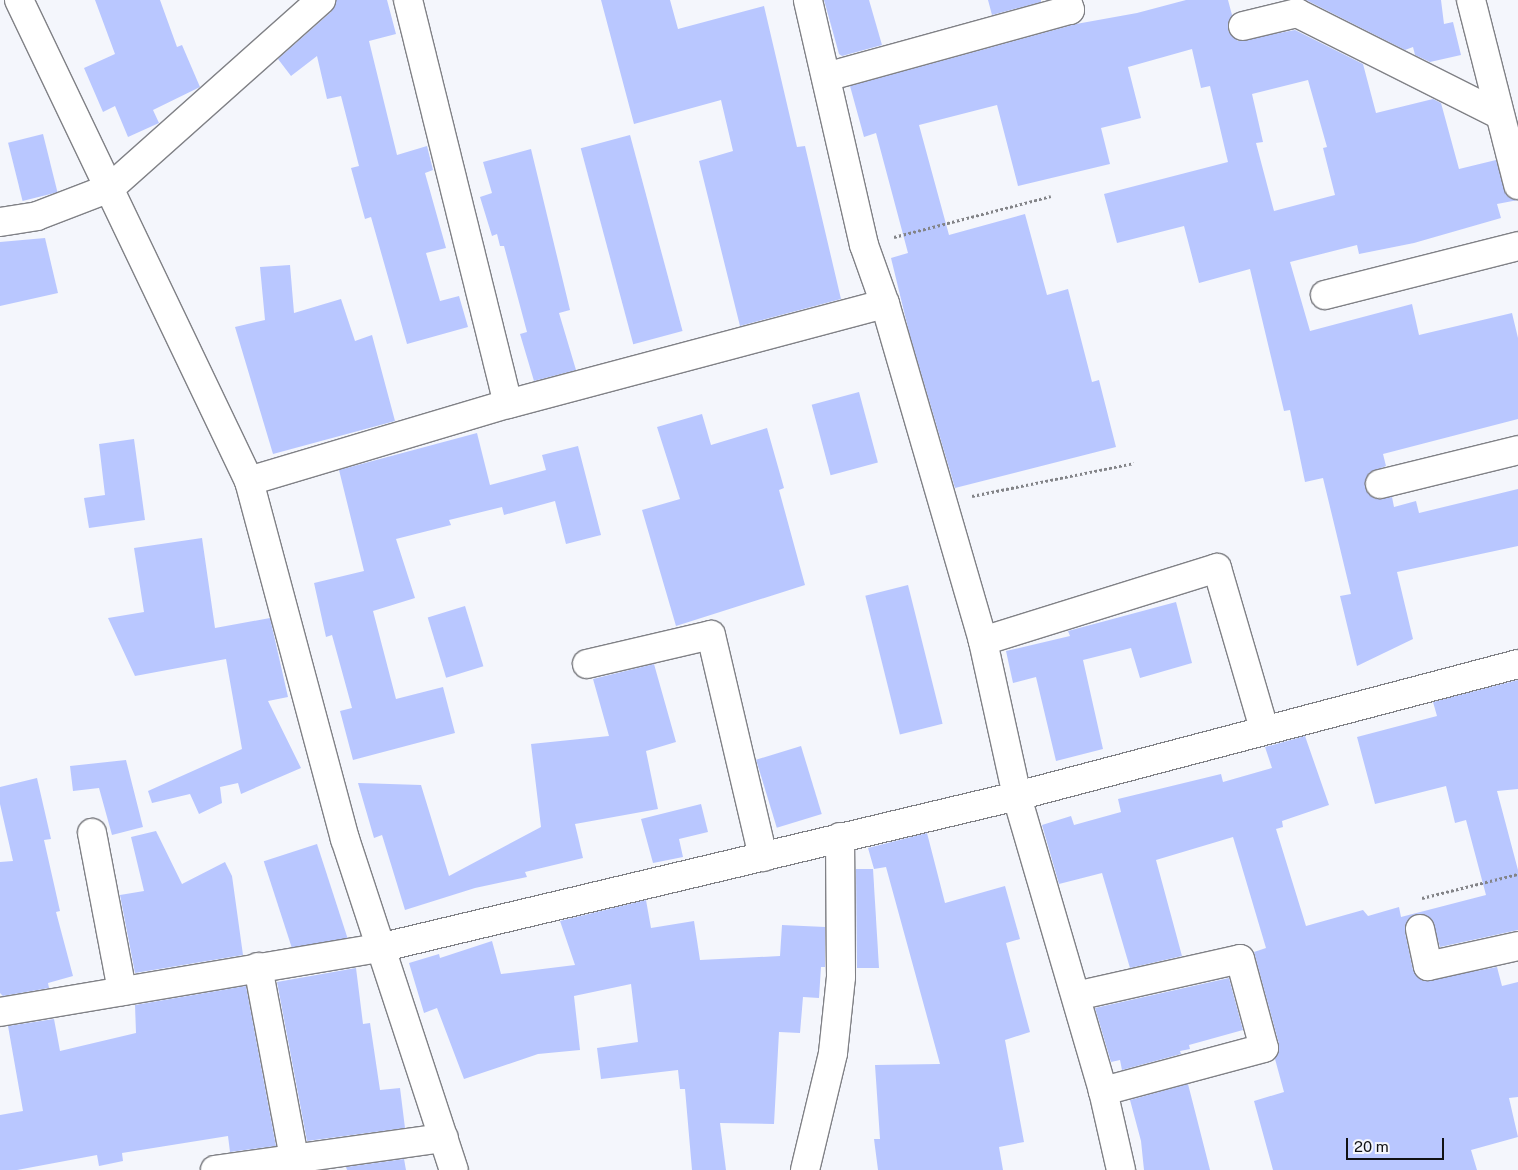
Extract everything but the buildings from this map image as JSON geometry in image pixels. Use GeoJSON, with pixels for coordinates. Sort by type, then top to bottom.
{"type":"FeatureCollection","features":[{"type":"Feature","properties":{"kind":"street"},"geometry":{"type":"LineString","coordinates":[[19,0],[248,481],[345,839],[379,948],[454,1170]]}},
{"type":"Feature","properties":{"kind":"street"},"geometry":{"type":"LineString","coordinates":[[0,222],[37,216],[110,188],[321,0]]}},
{"type":"Feature","properties":{"kind":"street"},"geometry":{"type":"LineString","coordinates":[[408,0],[508,404]]}},
{"type":"Feature","properties":{"kind":"street"},"geometry":{"type":"LineString","coordinates":[[808,0],[864,245],[885,304],[983,641],[1017,796],[1103,1091],[1121,1170]]}},
{"type":"Feature","properties":{"kind":"street"},"geometry":{"type":"LineString","coordinates":[[826,77],[1070,10],[1067,0]]}},
{"type":"Feature","properties":{"kind":"street"},"geometry":{"type":"LineString","coordinates":[[1471,0],[1498,114],[1518,185]]}},
{"type":"Feature","properties":{"kind":"street"},"geometry":{"type":"LineString","coordinates":[[1243,26],[1297,13],[1498,114]]}},
{"type":"Feature","properties":{"kind":"street"},"geometry":{"type":"LineString","coordinates":[[1326,295],[1518,246]]}},
{"type":"Feature","properties":{"kind":"street"},"geometry":{"type":"LineString","coordinates":[[248,481],[508,404],[885,304]]}},
{"type":"Feature","properties":{"kind":"street"},"geometry":{"type":"LineString","coordinates":[[1380,484],[1518,450]]}},
{"type":"Feature","properties":{"kind":"street"},"geometry":{"type":"LineString","coordinates":[[983,641],[1217,568],[1264,729]]}},
{"type":"Feature","properties":{"kind":"street"},"geometry":{"type":"LineString","coordinates":[[587,664],[711,635],[762,857]]}},
{"type":"Feature","properties":{"kind":"street"},"geometry":{"type":"LineString","coordinates":[[0,1012],[379,948],[1017,796],[1264,729],[1518,664]]}},
{"type":"Feature","properties":{"kind":"street"},"geometry":{"type":"LineString","coordinates":[[92,833],[122,991]]}},
{"type":"Feature","properties":{"kind":"street"},"geometry":{"type":"LineString","coordinates":[[805,1170],[835,1034],[841,977],[840,837]]}},
{"type":"Feature","properties":{"kind":"street"},"geometry":{"type":"LineString","coordinates":[[1420,929],[1428,966],[1518,946]]}},
{"type":"Feature","properties":{"kind":"street"},"geometry":{"type":"LineString","coordinates":[[1076,996],[1240,959],[1264,1048],[1103,1091]]}},
{"type":"Feature","properties":{"kind":"street"},"geometry":{"type":"LineString","coordinates":[[258,967],[294,1157]]}},
{"type":"Feature","properties":{"kind":"street"},"geometry":{"type":"LineString","coordinates":[[215,1170],[294,1157],[444,1138]]}},
{"type":"Feature","properties":{"kind":"path"},"geometry":{"type":"LineString","coordinates":[[864,245],[1051,196]]}},
{"type":"Feature","properties":{"kind":"path"},"geometry":{"type":"LineString","coordinates":[[942,502],[1134,463]]}},
{"type":"Feature","properties":{"kind":"path"},"geometry":{"type":"LineString","coordinates":[[1420,929],[1414,899],[1518,874]]}}]}
